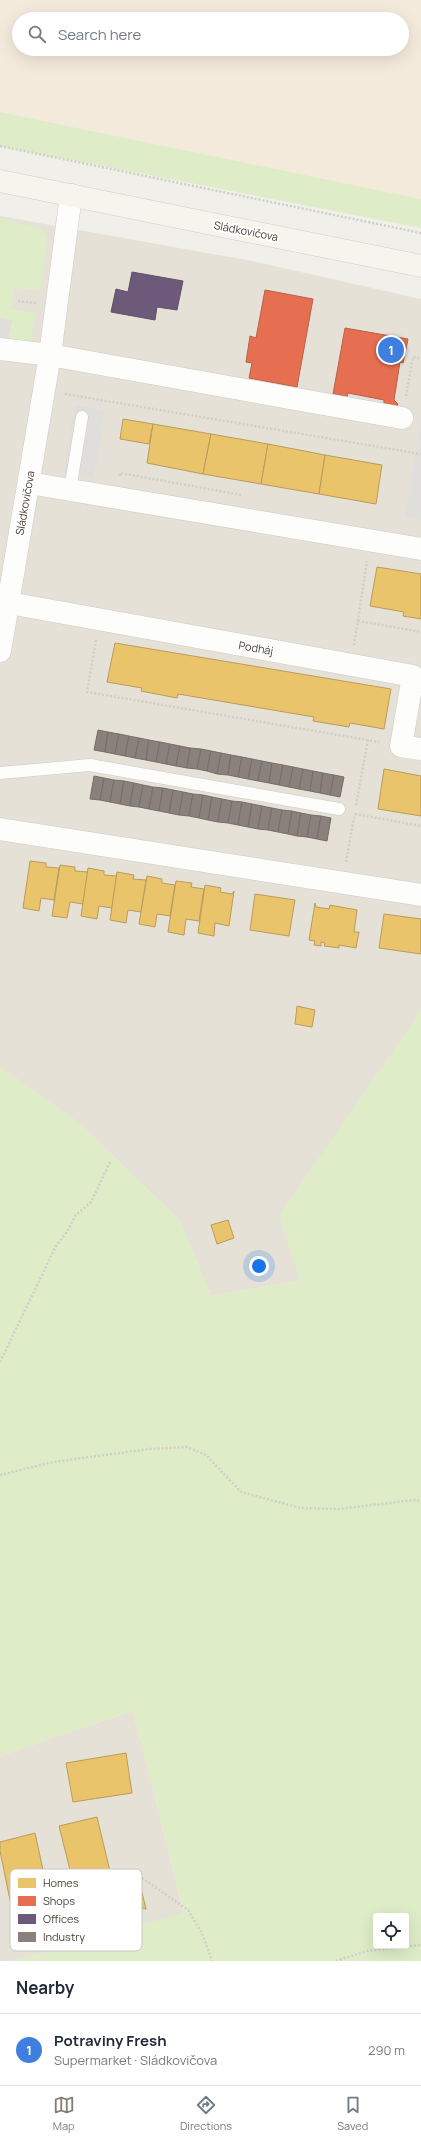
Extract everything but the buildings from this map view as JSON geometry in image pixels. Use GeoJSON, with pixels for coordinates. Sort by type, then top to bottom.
{"type":"FeatureCollection","features":[{"type":"Feature","properties":{"kind":"main road","name":"Sládkovičova"},"geometry":{"type":"LineString","coordinates":[[0,181],[421,266]]}},
{"type":"Feature","properties":{"kind":"street","name":"Sládkovičova"},"geometry":{"type":"LineString","coordinates":[[0,651],[9,603],[9,549],[29,483],[50,355],[71,195]]}},
{"type":"Feature","properties":{"kind":"street"},"geometry":{"type":"LineString","coordinates":[[0,349],[50,355],[402,418]]}},
{"type":"Feature","properties":{"kind":"street"},"geometry":{"type":"LineString","coordinates":[[29,483],[421,549]]}},
{"type":"Feature","properties":{"kind":"street","name":"Podháj"},"geometry":{"type":"LineString","coordinates":[[9,603],[417,677],[411,748]]}},
{"type":"Feature","properties":{"kind":"street"},"geometry":{"type":"LineString","coordinates":[[0,829],[421,896]]}},
{"type":"Feature","properties":{"kind":"lane"},"geometry":{"type":"LineString","coordinates":[[70,490],[82,417]]}},
{"type":"Feature","properties":{"kind":"lane"},"geometry":{"type":"LineString","coordinates":[[0,773],[90,765],[339,808]]}},
{"type":"Feature","properties":{"kind":"path"},"geometry":{"type":"LineString","coordinates":[[0,146],[421,233]]}},
{"type":"Feature","properties":{"kind":"path"},"geometry":{"type":"LineString","coordinates":[[18,301],[40,304]]}},
{"type":"Feature","properties":{"kind":"path"},"geometry":{"type":"LineString","coordinates":[[402,418],[413,357],[421,359]]}},
{"type":"Feature","properties":{"kind":"path"},"geometry":{"type":"LineString","coordinates":[[44,390],[421,454]]}},
{"type":"Feature","properties":{"kind":"path"},"geometry":{"type":"LineString","coordinates":[[351,665],[370,540]]}},
{"type":"Feature","properties":{"kind":"path"},"geometry":{"type":"LineString","coordinates":[[99,619],[87,692],[411,748]]}},
{"type":"Feature","properties":{"kind":"path"},"geometry":{"type":"LineString","coordinates":[[358,621],[421,632]]}},
{"type":"Feature","properties":{"kind":"path"},"geometry":{"type":"LineString","coordinates":[[342,883],[368,740]]}},
{"type":"Feature","properties":{"kind":"path"},"geometry":{"type":"LineString","coordinates":[[354,814],[421,826]]}},
{"type":"Feature","properties":{"kind":"path"},"geometry":{"type":"LineString","coordinates":[[0,1362],[56,1246],[67,1232],[75,1216],[91,1202],[110,1162]]}},
{"type":"Feature","properties":{"kind":"path"},"geometry":{"type":"LineString","coordinates":[[0,1475],[53,1462],[149,1449],[187,1447],[206,1455],[241,1492],[300,1508],[339,1509],[414,1500],[421,1501]]}},
{"type":"Feature","properties":{"kind":"path"},"geometry":{"type":"LineString","coordinates":[[142,1878],[188,1910],[202,1932],[212,1961]]}},
{"type":"Feature","properties":{"kind":"path"},"geometry":{"type":"LineString","coordinates":[[336,1961],[367,1951],[421,1945]]}},
{"type":"Feature","properties":{"kind":"shaded area"},"geometry":{"type":"Polygon","coordinates":[[[0,0],[421,0],[421,199],[0,112],[0,0]]]}},
{"type":"Feature","properties":{"kind":"shaded area"},"geometry":{"type":"Polygon","coordinates":[[[0,216],[252,261],[421,299],[421,1011],[351,1113],[300,1281],[211,1296],[180,1221],[80,1124],[0,1067],[0,216]]]}},
{"type":"Feature","properties":{"kind":"shaded area"},"geometry":{"type":"Polygon","coordinates":[[[0,318],[12,320],[8,340],[0,339],[0,318]]]}},
{"type":"Feature","properties":{"kind":"shaded area"},"geometry":{"type":"Polygon","coordinates":[[[75,405],[105,410],[94,477],[64,472],[75,405]]]}},
{"type":"Feature","properties":{"kind":"shaded area"},"geometry":{"type":"Polygon","coordinates":[[[421,421],[421,520],[405,517],[421,421]]]}},
{"type":"Feature","properties":{"kind":"shaded area"},"geometry":{"type":"Polygon","coordinates":[[[133,1711],[184,1914],[142,1925],[142,1869],[10,1869],[10,1951],[48,1951],[11,1961],[0,1961],[0,1756],[133,1711]]]}},
{"type":"Feature","properties":{"kind":"green space"},"geometry":{"type":"Polygon","coordinates":[[[0,112],[421,199],[421,228],[0,146],[0,112]]]}},
{"type":"Feature","properties":{"kind":"green space"},"geometry":{"type":"Polygon","coordinates":[[[0,218],[42,229],[47,241],[40,291],[14,288],[11,309],[36,313],[31,339],[24,346],[8,340],[12,320],[0,318],[0,218]]]}},
{"type":"Feature","properties":{"kind":"green space"},"geometry":{"type":"Polygon","coordinates":[[[421,1011],[421,1961],[11,1961],[47,1951],[142,1951],[142,1925],[184,1913],[133,1711],[0,1756],[0,1067],[80,1124],[180,1221],[211,1296],[300,1281],[279,1215],[421,1011]]]}},
{"type":"Feature","properties":{"kind":"place","name":"Potraviny Fresh"},"geometry":{"type":"Point","coordinates":[391,350]}}]}
